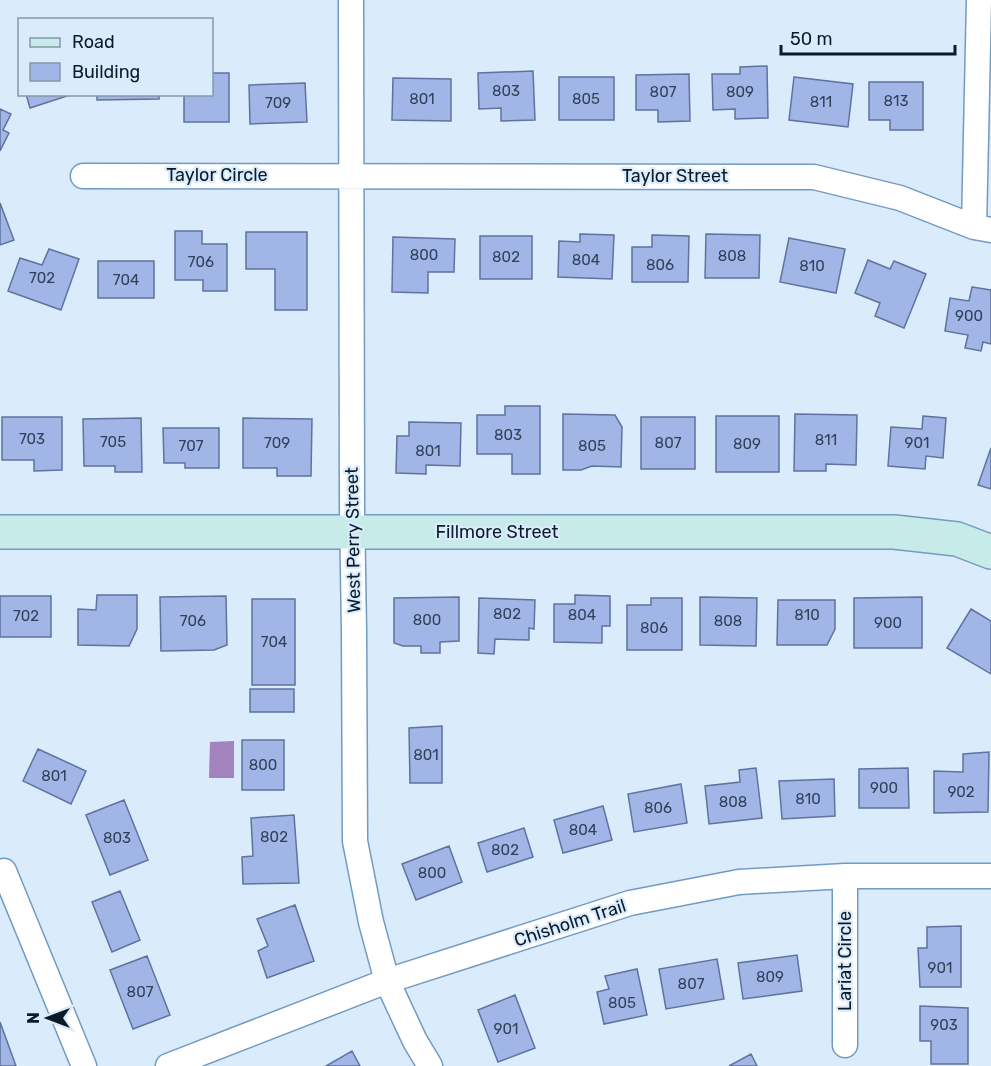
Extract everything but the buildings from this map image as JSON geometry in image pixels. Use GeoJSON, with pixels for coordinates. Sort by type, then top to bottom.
{"type":"FeatureCollection","features":[{"type":"Feature","properties":{"kind":"street","name":"West Perry Street"},"geometry":{"type":"LineString","coordinates":[[351,0],[350,175],[355,841],[371,922],[387,981],[415,1041],[430,1066]]}},
{"type":"Feature","properties":{"kind":"street"},"geometry":{"type":"LineString","coordinates":[[979,0],[982,228]]}},
{"type":"Feature","properties":{"kind":"street","name":"Taylor Circle"},"geometry":{"type":"LineString","coordinates":[[83,176],[350,175]]}},
{"type":"Feature","properties":{"kind":"street","name":"Taylor Street"},"geometry":{"type":"LineString","coordinates":[[350,175],[814,177],[900,198],[982,228]]}},
{"type":"Feature","properties":{"kind":"street","name":"Fillmore Street"},"geometry":{"type":"LineString","coordinates":[[0,532],[894,532],[957,539],[991,552]]}},
{"type":"Feature","properties":{"kind":"street"},"geometry":{"type":"LineString","coordinates":[[4,871],[84,1066]]}},
{"type":"Feature","properties":{"kind":"street","name":"Chisholm Trail"},"geometry":{"type":"LineString","coordinates":[[168,1066],[387,981],[630,903],[739,882],[845,876],[991,876]]}},
{"type":"Feature","properties":{"kind":"street","name":"Lariat Circle"},"geometry":{"type":"LineString","coordinates":[[845,876],[845,1045]]}},
{"type":"Feature","properties":{"kind":"shaded area"},"geometry":{"type":"Polygon","coordinates":[[[234,741],[234,778],[209,778],[210,742],[234,741]]]}}]}
